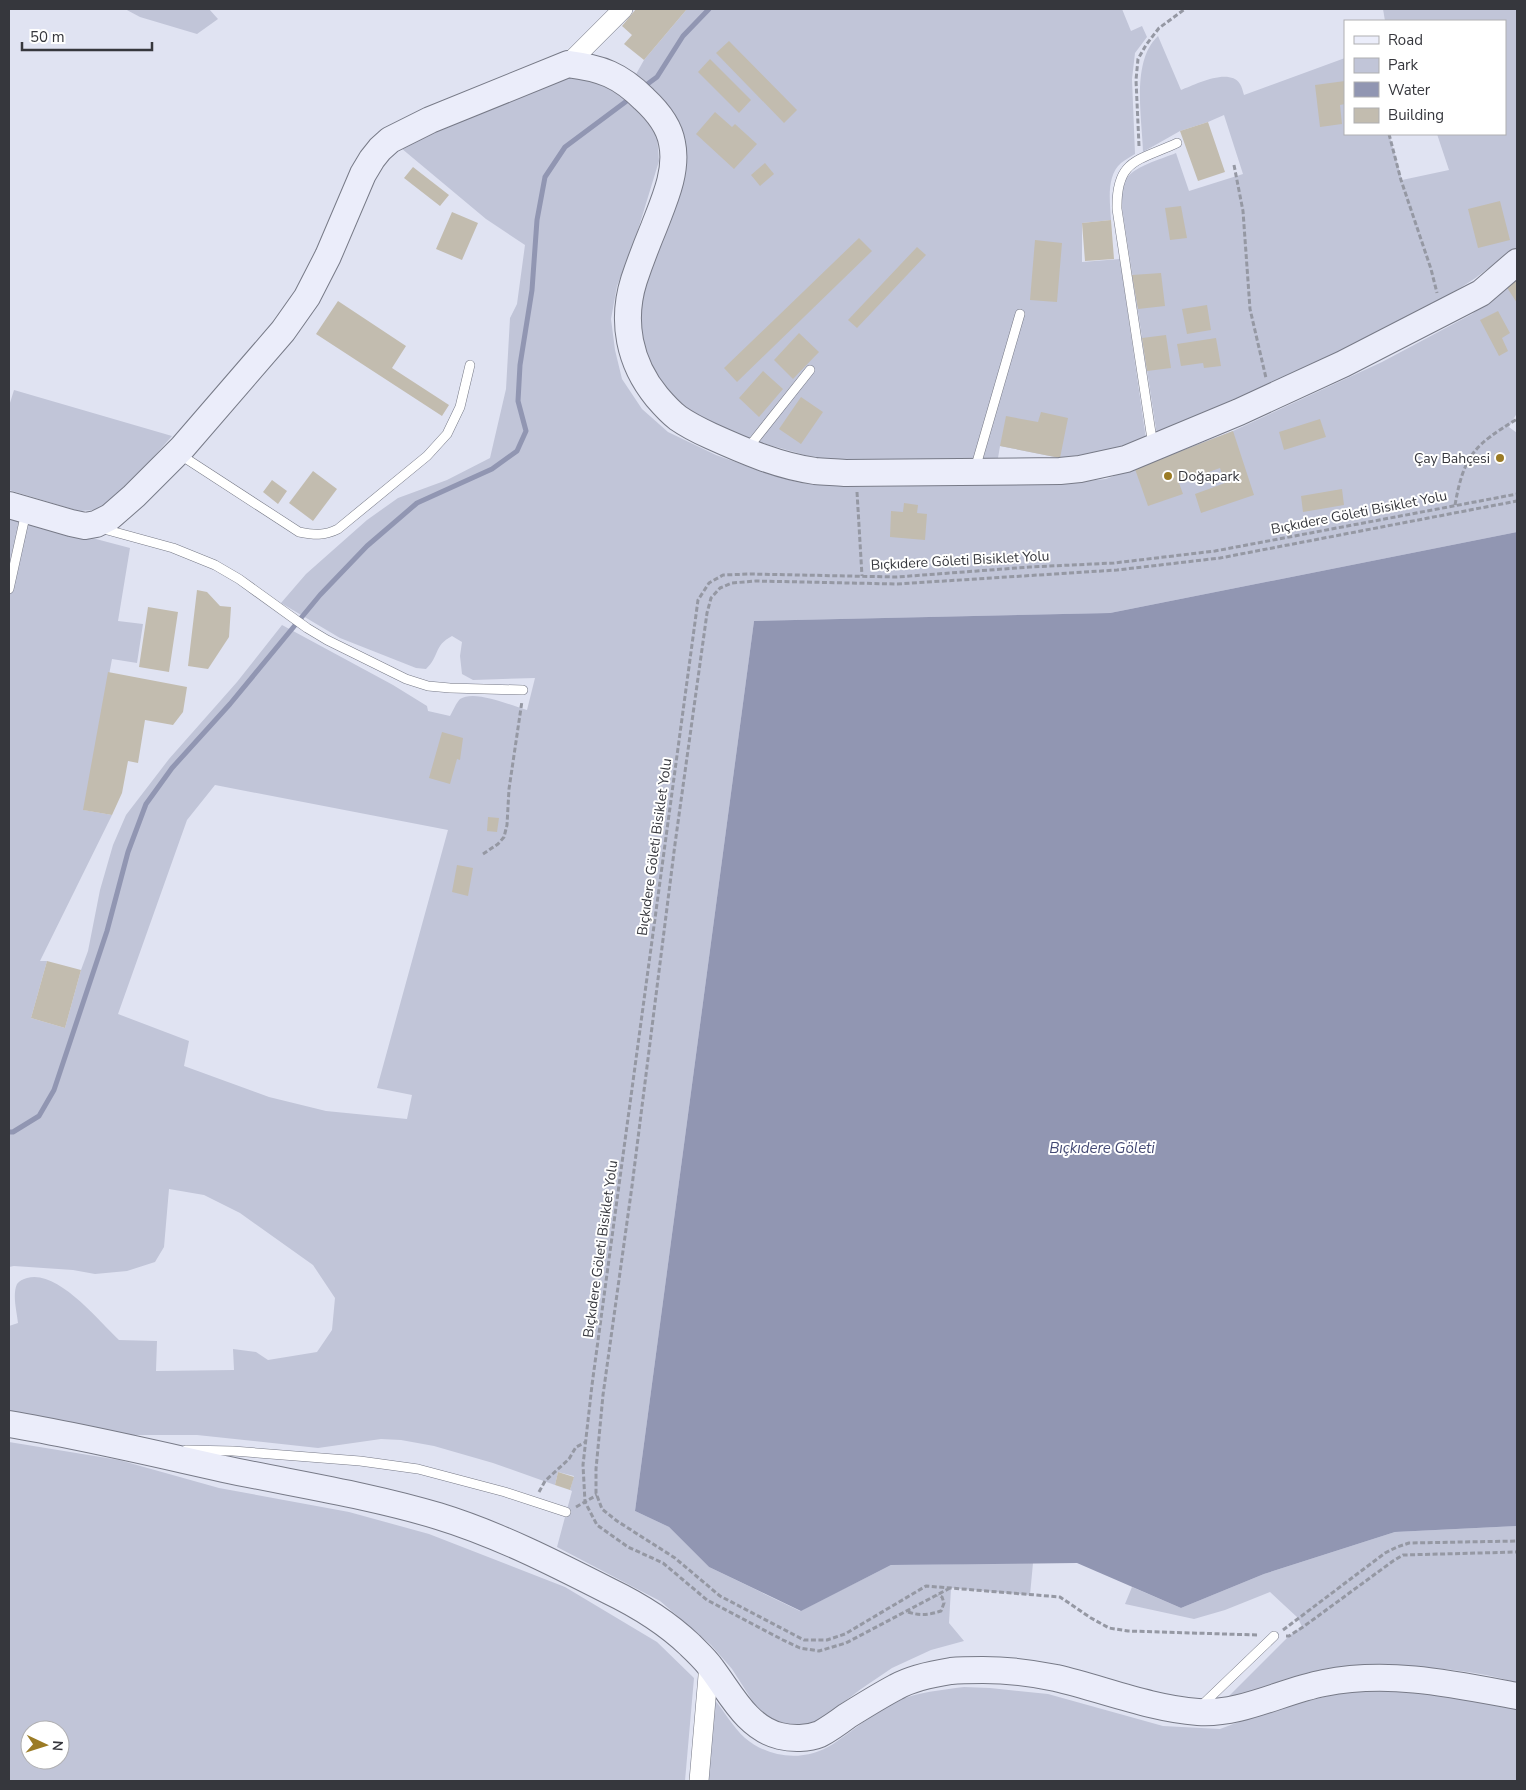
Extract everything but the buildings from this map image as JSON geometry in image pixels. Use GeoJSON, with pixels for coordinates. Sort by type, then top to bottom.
{"type":"FeatureCollection","features":[{"type":"Feature","properties":{"kind":"street"},"geometry":{"type":"LineString","coordinates":[[18,507],[71,523],[89,525],[96,524],[110,517],[134,496],[177,452],[283,331],[307,296],[328,256],[363,174],[380,149],[390,140],[430,120],[568,64],[623,9]]}},
{"type":"Feature","properties":{"kind":"street"},"geometry":{"type":"LineString","coordinates":[[568,64],[589,66],[604,71],[629,84],[657,112],[669,130],[673,144],[671,175],[667,192],[634,280],[630,301],[628,319],[633,358],[642,377],[664,406],[677,418],[694,428],[746,451],[778,462],[815,471],[1060,471],[1126,460],[1343,364],[1481,293],[1517,262]]}},
{"type":"Feature","properties":{"kind":"street"},"geometry":{"type":"LineString","coordinates":[[9,1424],[70,1434],[378,1500],[485,1532],[562,1567],[612,1592],[648,1613],[685,1640],[709,1664],[751,1720],[766,1732],[784,1737],[802,1738],[819,1734],[901,1684],[928,1675],[954,1670],[998,1670],[1053,1678],[1159,1706],[1195,1712],[1232,1710],[1295,1689],[1363,1677],[1397,1677],[1430,1680],[1517,1696]]}},
{"type":"Feature","properties":{"kind":"street"},"geometry":{"type":"LineString","coordinates":[[699,1781],[709,1664]]}},
{"type":"Feature","properties":{"kind":"lane"},"geometry":{"type":"LineString","coordinates":[[1154,449],[1117,209],[1117,186],[1130,164],[1177,143]]}},
{"type":"Feature","properties":{"kind":"lane"},"geometry":{"type":"LineString","coordinates":[[974,471],[1020,314]]}},
{"type":"Feature","properties":{"kind":"lane"},"geometry":{"type":"LineString","coordinates":[[177,452],[298,532],[315,535],[327,534],[338,529],[427,456],[447,434],[460,406],[470,365]]}},
{"type":"Feature","properties":{"kind":"lane"},"geometry":{"type":"LineString","coordinates":[[746,451],[810,370]]}},
{"type":"Feature","properties":{"kind":"lane"},"geometry":{"type":"LineString","coordinates":[[9,590],[18,507]]}},
{"type":"Feature","properties":{"kind":"lane"},"geometry":{"type":"LineString","coordinates":[[89,525],[173,548],[215,565],[327,640],[406,679],[428,686],[523,690]]}},
{"type":"Feature","properties":{"kind":"lane"},"geometry":{"type":"LineString","coordinates":[[141,1450],[233,1451],[370,1462],[418,1469],[505,1492],[566,1512]]}},
{"type":"Feature","properties":{"kind":"lane"},"geometry":{"type":"LineString","coordinates":[[1195,1712],[1274,1636]]}},
{"type":"Feature","properties":{"kind":"path"},"geometry":{"type":"LineString","coordinates":[[1140,160],[1136,80],[1138,59],[1146,45],[1160,28],[1184,9]]}},
{"type":"Feature","properties":{"kind":"path"},"geometry":{"type":"LineString","coordinates":[[1389,135],[1401,180],[1431,269],[1441,313]]}},
{"type":"Feature","properties":{"kind":"path"},"geometry":{"type":"LineString","coordinates":[[1234,164],[1243,211],[1250,309],[1258,350],[1272,396]]}},
{"type":"Feature","properties":{"kind":"path"},"geometry":{"type":"LineString","coordinates":[[1455,505],[1460,481],[1470,456],[1476,447],[1517,419]]}},
{"type":"Feature","properties":{"kind":"path"},"geometry":{"type":"LineString","coordinates":[[856,472],[862,576]]}},
{"type":"Feature","properties":{"kind":"path","name":"Bıçkıdere Göleti Bisiklet Yolu"},"geometry":{"type":"LineString","coordinates":[[950,1588],[846,1643],[819,1651],[800,1648],[707,1600],[663,1563],[628,1547],[597,1525],[585,1502],[583,1466],[586,1442],[698,600],[709,582],[723,575],[897,577],[1114,563],[1197,554],[1312,534],[1517,494]]}},
{"type":"Feature","properties":{"kind":"path"},"geometry":{"type":"LineString","coordinates":[[1517,501],[1220,558],[1117,570],[897,584],[756,581],[732,583],[720,588],[711,598],[707,613],[603,1395],[596,1469],[597,1495],[602,1508],[617,1522],[675,1558],[720,1596],[804,1640],[827,1640],[845,1634],[926,1586],[1060,1597],[1097,1622],[1110,1628],[1128,1631],[1289,1636],[1393,1561],[1403,1556],[1517,1552]]}},
{"type":"Feature","properties":{"kind":"path"},"geometry":{"type":"LineString","coordinates":[[483,854],[498,844],[504,837],[507,825],[509,789],[523,690]]}},
{"type":"Feature","properties":{"kind":"path"},"geometry":{"type":"LineString","coordinates":[[534,1501],[545,1481],[569,1459],[576,1447],[586,1442]]}},
{"type":"Feature","properties":{"kind":"path"},"geometry":{"type":"LineString","coordinates":[[566,1512],[597,1495]]}},
{"type":"Feature","properties":{"kind":"path"},"geometry":{"type":"LineString","coordinates":[[1274,1636],[1385,1553],[1397,1547],[1409,1543],[1517,1541]]}},
{"type":"Feature","properties":{"kind":"path"},"geometry":{"type":"LineString","coordinates":[[907,1611],[917,1615],[929,1615],[941,1610],[944,1604],[942,1597],[938,1595]]}},
{"type":"Feature","properties":{"kind":"green space"},"geometry":{"type":"Polygon","coordinates":[[[125,9],[209,9],[218,19],[197,34],[140,17],[125,9]]]}},
{"type":"Feature","properties":{"kind":"green space"},"geometry":{"type":"Polygon","coordinates":[[[687,9],[1122,9],[1131,31],[1142,26],[1147,37],[1135,53],[1132,79],[1135,154],[1121,163],[1113,175],[1110,190],[1111,220],[1082,223],[1082,262],[1120,259],[1146,439],[1112,450],[1060,458],[1000,446],[998,458],[949,461],[819,459],[733,435],[672,400],[641,353],[639,294],[682,171],[635,76],[644,60],[687,9]]]}},
{"type":"Feature","properties":{"kind":"green space"},"geometry":{"type":"Polygon","coordinates":[[[1383,9],[1517,9],[1517,247],[1474,279],[1426,310],[1325,360],[1157,435],[1122,208],[1124,184],[1128,176],[1140,168],[1176,153],[1189,191],[1243,174],[1224,115],[1180,131],[1143,152],[1140,107],[1141,75],[1144,60],[1150,47],[1158,36],[1181,90],[1203,81],[1228,77],[1235,79],[1240,84],[1244,95],[1344,58],[1344,135],[1389,135],[1402,180],[1449,170],[1437,135],[1506,135],[1506,20],[1385,20],[1383,9]]]}},
{"type":"Feature","properties":{"kind":"green space"},"geometry":{"type":"Polygon","coordinates":[[[579,76],[614,86],[648,119],[657,136],[659,161],[637,233],[617,286],[611,319],[615,350],[622,379],[642,409],[668,432],[716,455],[800,483],[857,487],[1065,483],[1106,479],[1233,431],[1382,362],[1472,314],[1517,278],[1517,413],[1509,427],[1517,433],[1517,532],[1110,613],[754,621],[635,1511],[669,1527],[709,1567],[800,1611],[891,1565],[1033,1563],[1030,1595],[951,1588],[949,1623],[964,1641],[931,1650],[892,1668],[819,1721],[805,1725],[791,1726],[768,1717],[757,1708],[732,1669],[711,1645],[660,1601],[557,1547],[572,1491],[570,1490],[574,1476],[558,1472],[555,1485],[493,1463],[434,1446],[401,1440],[381,1439],[318,1448],[197,1435],[108,1435],[9,1416],[9,1326],[18,1323],[15,1293],[17,1284],[24,1279],[39,1277],[64,1288],[89,1309],[119,1340],[157,1341],[156,1371],[234,1370],[233,1349],[256,1352],[268,1360],[317,1352],[332,1330],[335,1298],[313,1265],[240,1213],[204,1195],[169,1189],[164,1247],[155,1262],[127,1271],[95,1274],[73,1270],[9,1267],[9,516],[130,548],[118,621],[143,624],[137,663],[112,659],[84,810],[112,815],[40,961],[47,961],[31,1018],[65,1028],[88,951],[100,890],[113,845],[126,815],[169,759],[237,682],[282,625],[393,685],[427,706],[428,711],[450,716],[460,699],[467,696],[493,699],[527,710],[535,678],[473,680],[462,674],[460,656],[462,642],[452,636],[439,647],[426,669],[416,668],[340,638],[281,603],[306,574],[367,520],[398,498],[447,480],[490,458],[506,389],[510,318],[517,304],[525,245],[486,219],[401,148],[499,102],[559,78],[579,76]],[[215,785],[187,820],[118,1014],[189,1041],[184,1066],[269,1097],[326,1111],[407,1119],[412,1095],[377,1088],[448,830],[215,785]]]}},
{"type":"Feature","properties":{"kind":"green space"},"geometry":{"type":"Polygon","coordinates":[[[14,390],[172,436],[113,503],[95,510],[79,511],[9,490],[9,406],[14,390]]]}},
{"type":"Feature","properties":{"kind":"green space"},"geometry":{"type":"Polygon","coordinates":[[[9,1442],[119,1460],[219,1488],[349,1512],[429,1534],[565,1587],[657,1642],[694,1678],[685,1781],[9,1781],[9,1442]]]}},
{"type":"Feature","properties":{"kind":"green space"},"geometry":{"type":"Polygon","coordinates":[[[1517,1526],[1517,1683],[1480,1674],[1441,1669],[1340,1667],[1305,1674],[1224,1701],[1289,1636],[1302,1627],[1298,1618],[1270,1592],[1225,1610],[1194,1619],[1125,1604],[1132,1587],[1181,1608],[1264,1574],[1395,1532],[1517,1526]]]}},
{"type":"Feature","properties":{"kind":"green space"},"geometry":{"type":"Polygon","coordinates":[[[964,1687],[1048,1694],[1163,1726],[1220,1729],[1268,1711],[1364,1687],[1420,1691],[1517,1709],[1517,1781],[707,1781],[714,1699],[741,1734],[755,1745],[776,1754],[799,1756],[811,1754],[833,1744],[897,1701],[921,1693],[964,1687]]]}},
{"type":"Feature","properties":{"kind":"water","name":"Bıçkıdere Göleti"},"geometry":{"type":"Polygon","coordinates":[[[1517,532],[1517,1526],[1395,1532],[1264,1574],[1181,1608],[1077,1563],[891,1565],[801,1611],[709,1567],[669,1527],[635,1511],[754,621],[1110,613],[1517,532]]]}},
{"type":"Feature","properties":{"kind":"waterway"},"geometry":{"type":"LineString","coordinates":[[642,88],[657,77],[683,36],[709,9]]}},
{"type":"Feature","properties":{"kind":"waterway"},"geometry":{"type":"LineString","coordinates":[[9,1132],[13,1132],[39,1116],[54,1090],[107,931],[128,852],[146,804],[172,768],[230,704],[320,595],[367,546],[417,503],[492,469],[517,451],[526,431],[518,401],[520,365],[532,290],[537,220],[545,177],[565,147],[632,97]]}},
{"type":"Feature","properties":{"kind":"place","name":"Çay Bahçesi"},"geometry":{"type":"Point","coordinates":[1500,458]}},
{"type":"Feature","properties":{"kind":"place","name":"Doğapark"},"geometry":{"type":"Point","coordinates":[1168,476]}}]}
